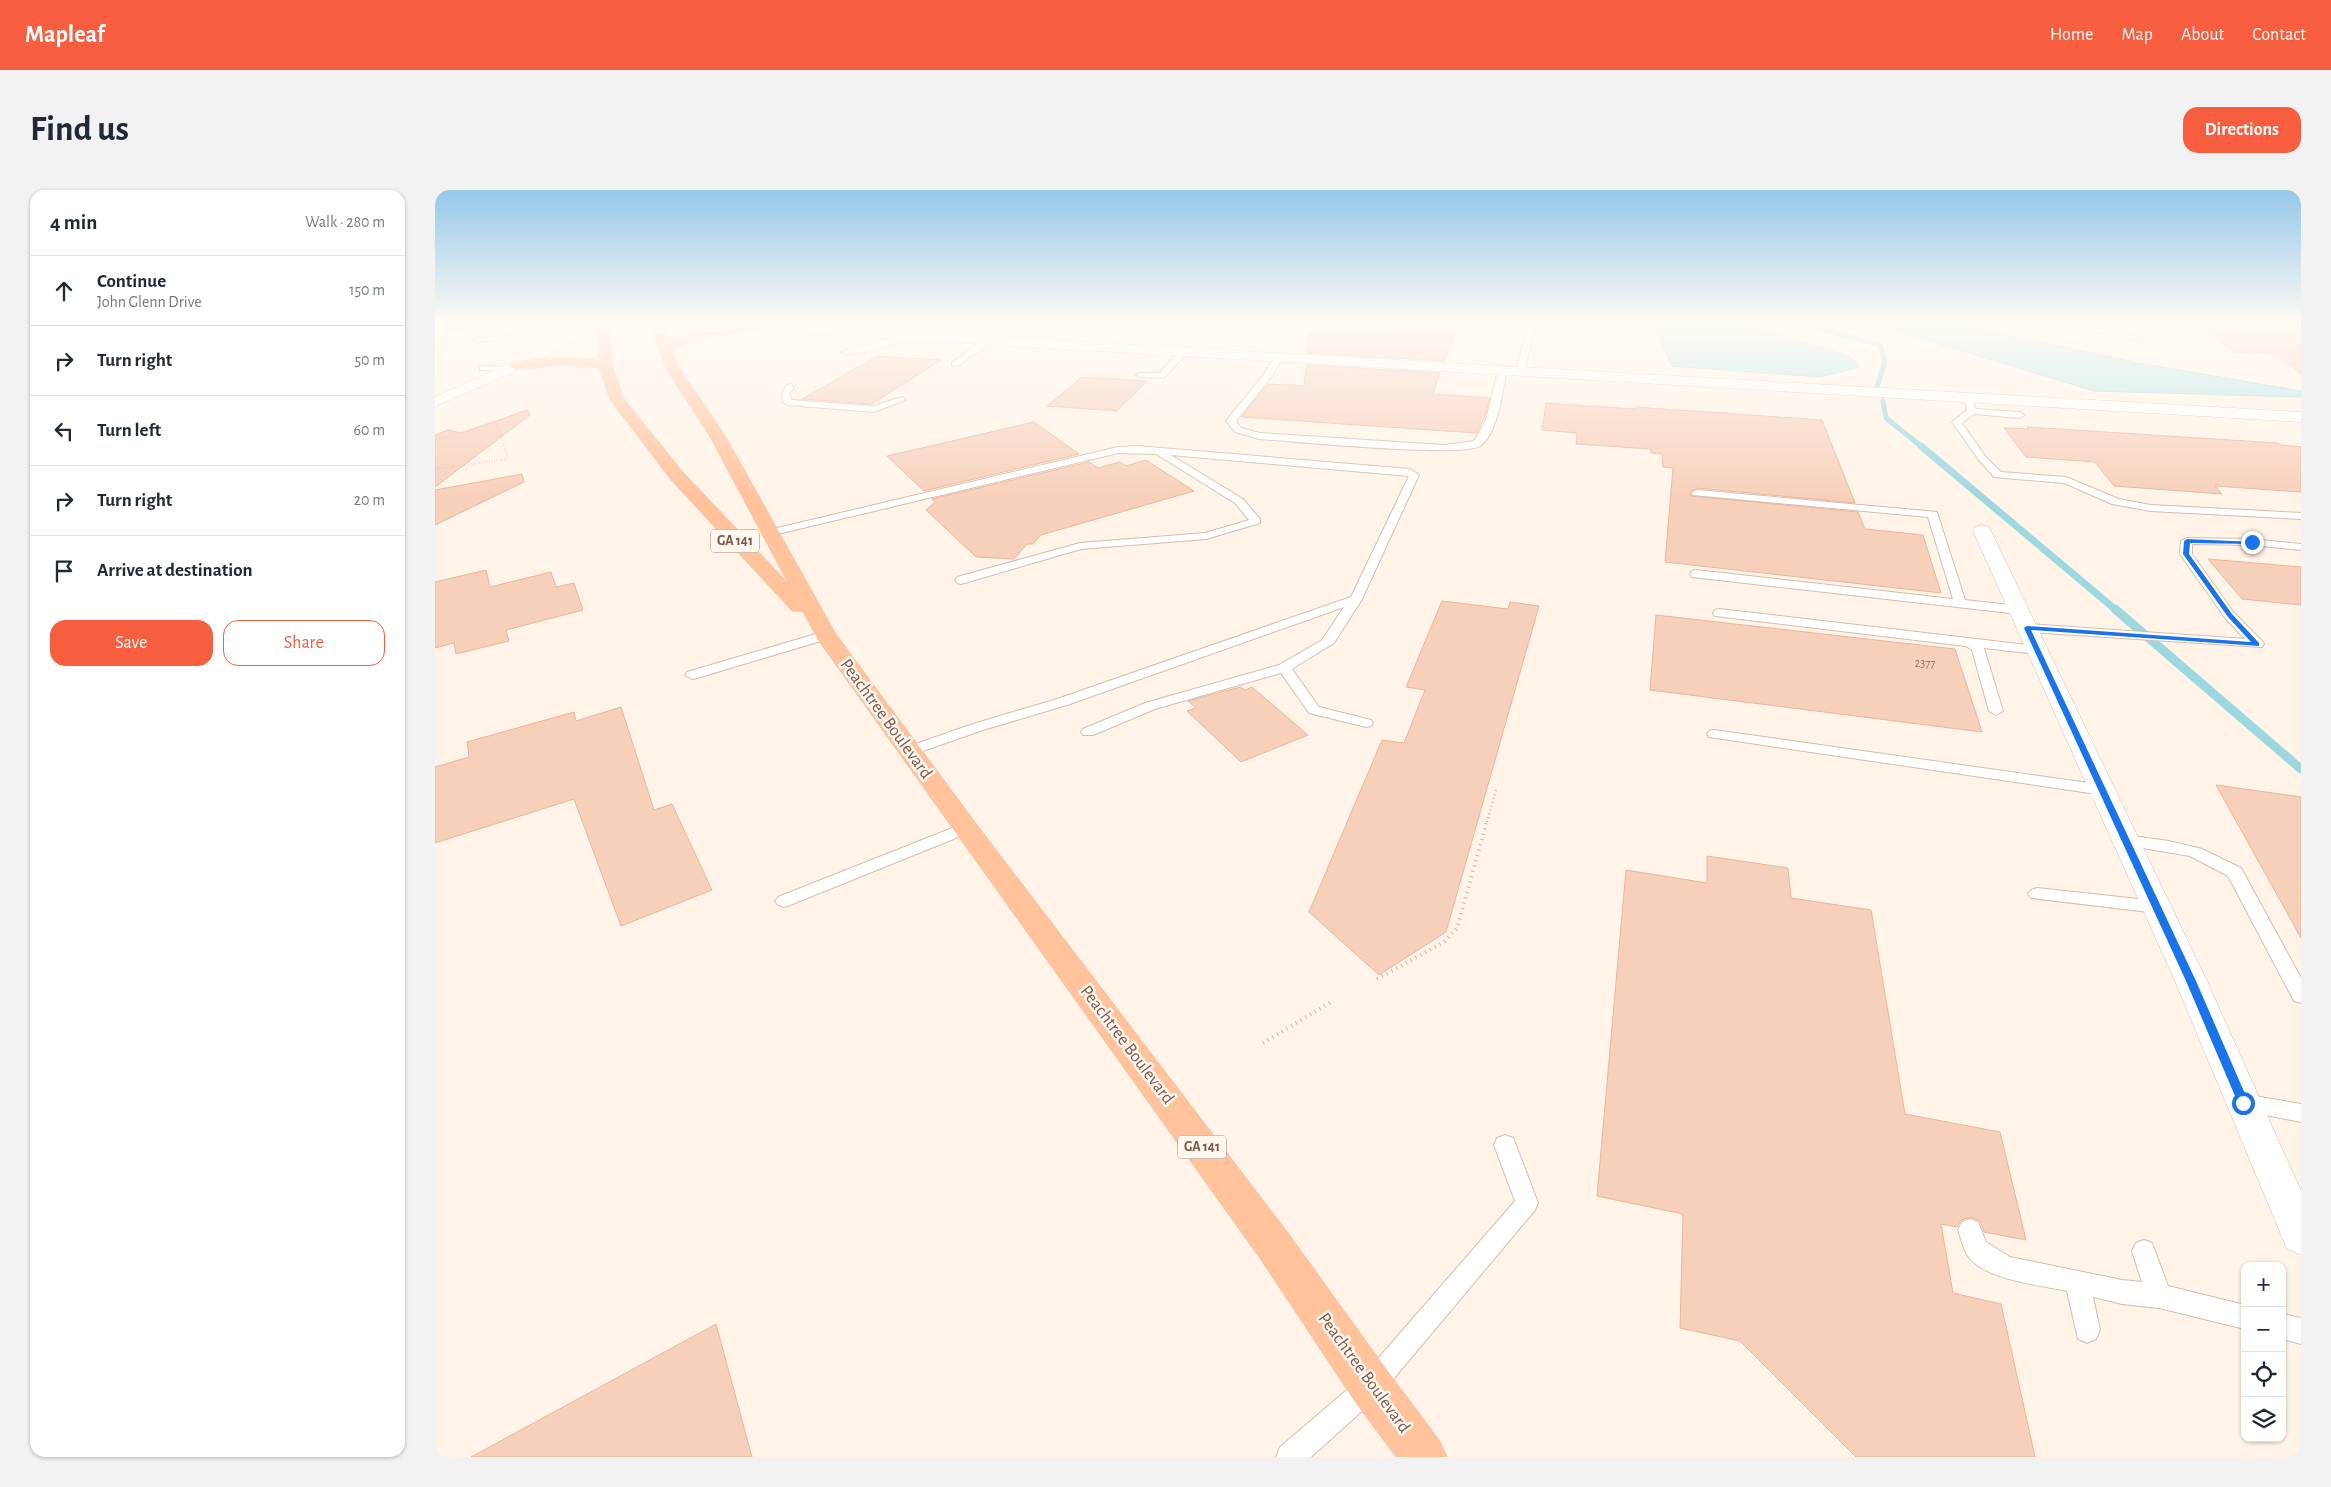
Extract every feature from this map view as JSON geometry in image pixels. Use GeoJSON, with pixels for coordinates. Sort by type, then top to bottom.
{"type":"FeatureCollection","features":[{"type":"Feature","properties":{"kind":"highway","name":"Peachtree Boulevard"},"geometry":{"type":"LineString","coordinates":[[611,381],[617,400],[677,476],[729,534],[826,635]]}},
{"type":"Feature","properties":{"kind":"highway","name":"Peachtree Boulevard"},"geometry":{"type":"LineString","coordinates":[[682,381],[718,436],[769,534],[826,635],[965,828],[1275,1247],[1371,1386],[1424,1457]]}},
{"type":"Feature","properties":{"kind":"street"},"geometry":{"type":"LineString","coordinates":[[435,402],[483,381]]}},
{"type":"Feature","properties":{"kind":"street"},"geometry":{"type":"LineString","coordinates":[[1684,381],[2301,417]]}},
{"type":"Feature","properties":{"kind":"street"},"geometry":{"type":"LineString","coordinates":[[1982,531],[2157,907],[2301,1236]]}},
{"type":"Feature","properties":{"kind":"lane"},"geometry":{"type":"LineString","coordinates":[[1263,381],[1231,420],[1238,430],[1259,436],[1459,448],[1477,444],[1483,437],[1501,388],[1501,381]]}},
{"type":"Feature","properties":{"kind":"lane"},"geometry":{"type":"LineString","coordinates":[[790,387],[786,393],[787,402],[809,405],[874,409],[902,400]]}},
{"type":"Feature","properties":{"kind":"lane"},"geometry":{"type":"LineString","coordinates":[[1968,397],[1972,411]]}},
{"type":"Feature","properties":{"kind":"lane"},"geometry":{"type":"LineString","coordinates":[[2019,415],[1972,411],[1957,422],[1982,458],[1998,475],[2066,480],[2116,502],[2151,508],[2301,516]]}},
{"type":"Feature","properties":{"kind":"lane"},"geometry":{"type":"LineString","coordinates":[[769,534],[1118,450],[1158,451],[1410,472],[1414,475],[1357,599],[1327,643],[1284,668],[1150,706],[1089,732]]}},
{"type":"Feature","properties":{"kind":"lane"},"geometry":{"type":"LineString","coordinates":[[961,580],[1080,546],[1206,536],[1256,521],[1239,501],[1158,451]]}},
{"type":"Feature","properties":{"kind":"lane"},"geometry":{"type":"LineString","coordinates":[[1697,493],[1933,514],[1960,603]]}},
{"type":"Feature","properties":{"kind":"lane"},"geometry":{"type":"LineString","coordinates":[[1719,613],[1970,642],[2028,629],[2257,644],[2230,616],[2186,554],[2187,541],[2252,542],[2301,547]]}},
{"type":"Feature","properties":{"kind":"lane"},"geometry":{"type":"LineString","coordinates":[[1696,574],[1960,603],[2028,629]]}},
{"type":"Feature","properties":{"kind":"lane"},"geometry":{"type":"LineString","coordinates":[[909,751],[978,726],[1062,702],[1357,599]]}},
{"type":"Feature","properties":{"kind":"lane"},"geometry":{"type":"LineString","coordinates":[[692,675],[826,635]]}},
{"type":"Feature","properties":{"kind":"lane"},"geometry":{"type":"LineString","coordinates":[[1970,642],[1978,649],[1996,711]]}},
{"type":"Feature","properties":{"kind":"lane"},"geometry":{"type":"LineString","coordinates":[[1284,668],[1314,710],[1366,723]]}},
{"type":"Feature","properties":{"kind":"lane"},"geometry":{"type":"LineString","coordinates":[[1713,734],[2103,790]]}},
{"type":"Feature","properties":{"kind":"lane"},"geometry":{"type":"LineString","coordinates":[[784,901],[965,828]]}},
{"type":"Feature","properties":{"kind":"lane"},"geometry":{"type":"LineString","coordinates":[[2125,840],[2183,848],[2217,859],[2235,872],[2301,996]]}},
{"type":"Feature","properties":{"kind":"lane"},"geometry":{"type":"LineString","coordinates":[[2037,894],[2157,907]]}},
{"type":"Feature","properties":{"kind":"lane"},"geometry":{"type":"LineString","coordinates":[[2243,1103],[2301,1113]]}},
{"type":"Feature","properties":{"kind":"lane"},"geometry":{"type":"LineString","coordinates":[[1290,1457],[1371,1386],[1527,1203],[1505,1145]]}},
{"type":"Feature","properties":{"kind":"lane"},"geometry":{"type":"LineString","coordinates":[[1971,1230],[1977,1249],[1993,1261],[2010,1268],[2122,1292],[2159,1296],[2241,1316]]}},
{"type":"Feature","properties":{"kind":"lane"},"geometry":{"type":"LineString","coordinates":[[2144,1251],[2159,1296]]}},
{"type":"Feature","properties":{"kind":"lane"},"geometry":{"type":"LineString","coordinates":[[2077,1281],[2087,1330]]}},
{"type":"Feature","properties":{"kind":"lane"},"geometry":{"type":"LineString","coordinates":[[2286,1327],[2301,1331]]}},
{"type":"Feature","properties":{"kind":"path"},"geometry":{"type":"LineString","coordinates":[[435,440],[496,421],[508,459],[435,468]]}},
{"type":"Feature","properties":{"kind":"path"},"geometry":{"type":"LineString","coordinates":[[1377,979],[1444,942],[1457,928],[1496,790]]}},
{"type":"Feature","properties":{"kind":"path"},"geometry":{"type":"LineString","coordinates":[[1263,1043],[1331,1002]]}},
{"type":"Feature","properties":{"kind":"water"},"geometry":{"type":"Polygon","coordinates":[[[2062,381],[2244,381],[2301,391],[2301,397],[2094,391],[2062,381]]]}},
{"type":"Feature","properties":{"kind":"building"},"geometry":{"type":"Polygon","coordinates":[[[833,381],[908,381],[872,404],[802,399],[833,381]]]}},
{"type":"Feature","properties":{"kind":"building"},"geometry":{"type":"Polygon","coordinates":[[[1077,381],[1147,381],[1117,411],[1047,406],[1077,381]]]}},
{"type":"Feature","properties":{"kind":"building"},"geometry":{"type":"Polygon","coordinates":[[[1304,381],[1437,381],[1433,394],[1490,398],[1484,419],[1476,433],[1241,417],[1268,384],[1304,386],[1304,381]]]}},
{"type":"Feature","properties":{"kind":"building"},"geometry":{"type":"Polygon","coordinates":[[[1546,403],[1636,409],[1636,407],[1822,420],[1855,503],[1697,488],[1690,492],[1691,496],[1858,512],[1865,529],[1923,535],[1941,593],[1665,562],[1673,468],[1663,467],[1662,454],[1651,453],[1651,449],[1576,444],[1577,433],[1542,430],[1546,403]]]}},
{"type":"Feature","properties":{"kind":"building"},"geometry":{"type":"Polygon","coordinates":[[[527,410],[530,415],[435,487],[435,435],[448,430],[462,433],[527,410]]]}},
{"type":"Feature","properties":{"kind":"building"},"geometry":{"type":"Polygon","coordinates":[[[1034,422],[1079,454],[924,491],[887,456],[1034,422]]]}},
{"type":"Feature","properties":{"kind":"building"},"geometry":{"type":"Polygon","coordinates":[[[2027,427],[2278,443],[2301,447],[2301,492],[2215,486],[2222,494],[2114,486],[2095,462],[2026,457],[2004,428],[2029,429],[2027,427]]]}},
{"type":"Feature","properties":{"kind":"building"},"geometry":{"type":"Polygon","coordinates":[[[1146,460],[1194,491],[1041,535],[1033,544],[1027,544],[1014,559],[976,557],[926,510],[935,502],[932,499],[1089,462],[1098,468],[1120,462],[1126,466],[1146,460]]]}},
{"type":"Feature","properties":{"kind":"building"},"geometry":{"type":"Polygon","coordinates":[[[522,474],[524,482],[435,525],[435,490],[522,474]]]}},
{"type":"Feature","properties":{"kind":"building"},"geometry":{"type":"Polygon","coordinates":[[[2208,559],[2301,567],[2301,605],[2242,599],[2208,559]]]}},
{"type":"Feature","properties":{"kind":"building"},"geometry":{"type":"Polygon","coordinates":[[[486,570],[490,587],[551,572],[556,587],[574,583],[583,610],[506,630],[509,641],[456,654],[454,643],[435,648],[435,582],[486,570]]]}},
{"type":"Feature","properties":{"kind":"building"},"geometry":{"type":"Polygon","coordinates":[[[1442,601],[1508,609],[1510,602],[1539,606],[1446,932],[1379,975],[1309,912],[1382,740],[1404,743],[1425,690],[1406,687],[1442,601]]]}},
{"type":"Feature","properties":{"kind":"building"},"geometry":{"type":"Polygon","coordinates":[[[1656,615],[1955,649],[1982,732],[1650,690],[1656,615]]]}},
{"type":"Feature","properties":{"kind":"building"},"geometry":{"type":"Polygon","coordinates":[[[1240,687],[1245,690],[1252,687],[1308,735],[1241,762],[1187,711],[1196,708],[1188,701],[1240,687]]]}},
{"type":"Feature","properties":{"kind":"building"},"geometry":{"type":"Polygon","coordinates":[[[621,707],[654,810],[672,804],[712,890],[621,926],[574,799],[435,843],[435,767],[469,757],[467,742],[574,712],[576,721],[621,707]]]}},
{"type":"Feature","properties":{"kind":"building"},"geometry":{"type":"Polygon","coordinates":[[[2216,785],[2301,797],[2301,938],[2216,785]]]}},
{"type":"Feature","properties":{"kind":"building"},"geometry":{"type":"Polygon","coordinates":[[[1707,856],[1788,868],[1791,898],[1871,910],[1905,1114],[2000,1132],[2026,1240],[1984,1232],[1980,1221],[1971,1217],[1961,1220],[1957,1227],[1941,1224],[1953,1293],[2001,1304],[2035,1457],[1856,1457],[1740,1341],[1680,1328],[1683,1214],[1597,1196],[1626,870],[1707,883],[1707,856]]]}},
{"type":"Feature","properties":{"kind":"building"},"geometry":{"type":"Polygon","coordinates":[[[716,1324],[752,1457],[471,1457],[716,1324]]]}},
{"type":"Feature","properties":{"kind":"waterway"},"geometry":{"type":"LineString","coordinates":[[1877,387],[1879,381]]}},
{"type":"Feature","properties":{"kind":"waterway"},"geometry":{"type":"LineString","coordinates":[[1883,401],[1886,418],[1922,447]]}},
{"type":"Feature","properties":{"kind":"waterway"},"geometry":{"type":"LineString","coordinates":[[1921,446],[2116,610]]}},
{"type":"Feature","properties":{"kind":"waterway"},"geometry":{"type":"LineString","coordinates":[[2115,609],[2301,769]]}},
{"type":"Feature","properties":{"kind":"route"},"geometry":{"type":"LineString","coordinates":[[2243,1103],[2191,981],[2027,628],[2257,644],[2230,616],[2186,554],[2187,541],[2252,542]]}}]}
